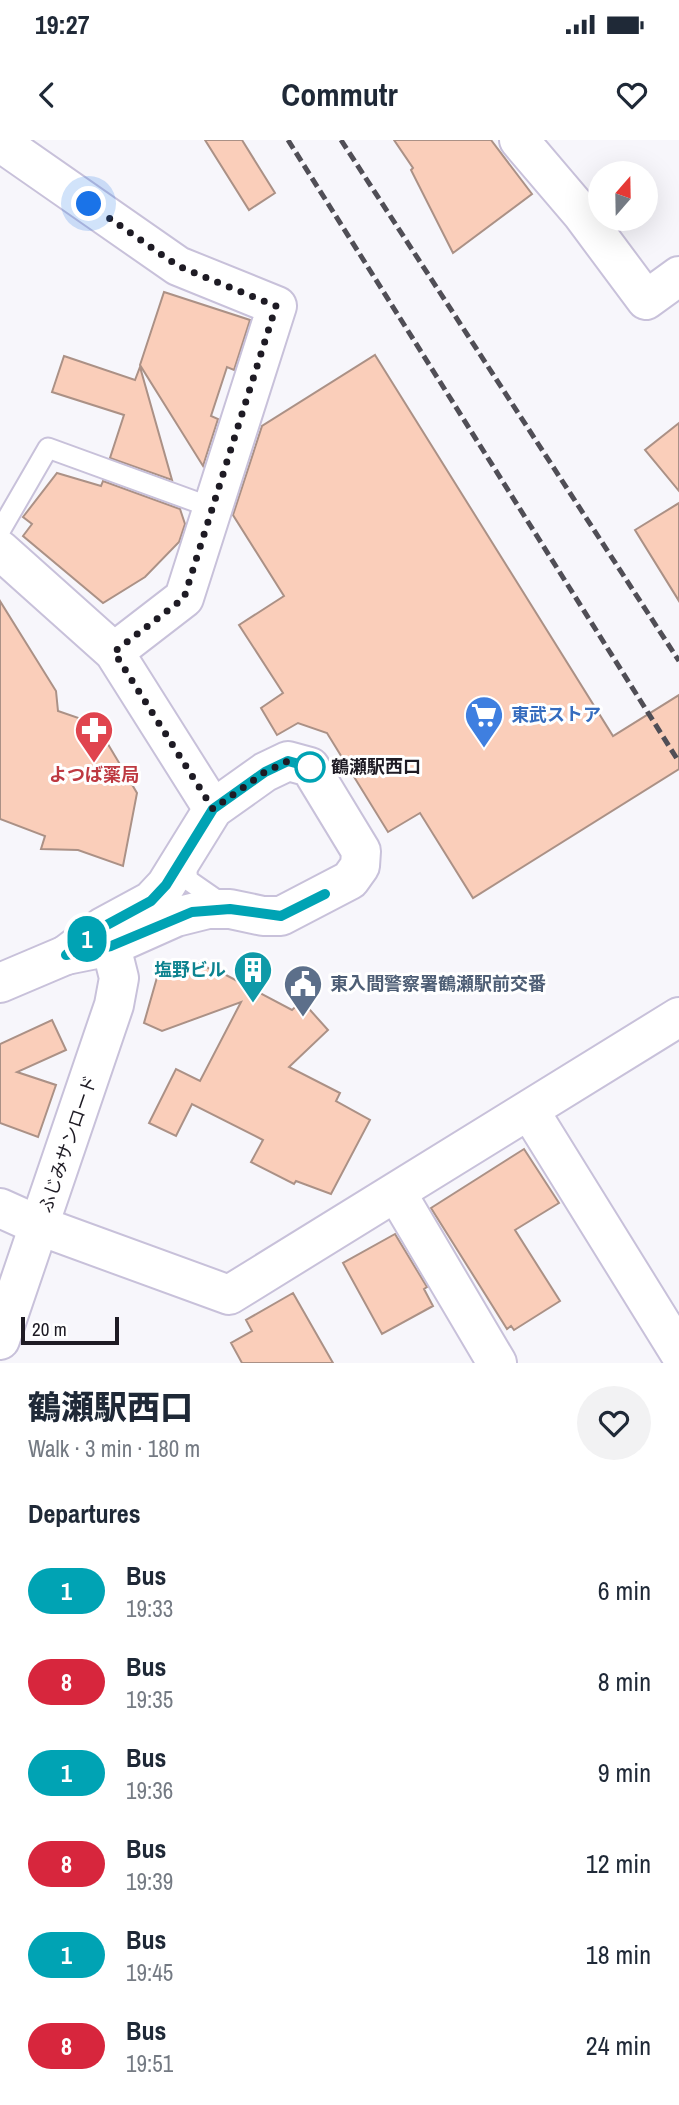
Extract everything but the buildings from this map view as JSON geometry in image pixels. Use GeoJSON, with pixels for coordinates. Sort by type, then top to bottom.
{"type":"FeatureCollection","features":[{"type":"Feature","properties":{"kind":"street"},"geometry":{"type":"LineString","coordinates":[[519,140],[582,215],[646,300],[679,276]]}},
{"type":"Feature","properties":{"kind":"street"},"geometry":{"type":"LineString","coordinates":[[0,142],[178,266],[276,306],[184,598],[114,652]]}},
{"type":"Feature","properties":{"kind":"street"},"geometry":{"type":"LineString","coordinates":[[0,550],[114,652],[213,809]]}},
{"type":"Feature","properties":{"kind":"street"},"geometry":{"type":"LineString","coordinates":[[0,983],[66,955],[111,946],[176,917],[208,909],[230,909],[264,916],[281,916],[293,912],[350,880],[360,866],[361,851],[310,767],[288,761],[265,772],[213,809],[166,885],[151,901],[103,927],[66,955]]}},
{"type":"Feature","properties":{"kind":"street","name":"ふじみサンロード"},"geometry":{"type":"LineString","coordinates":[[0,1340],[114,1005],[119,978],[111,946]]}},
{"type":"Feature","properties":{"kind":"street"},"geometry":{"type":"LineString","coordinates":[[0,1208],[40,1226],[229,1295],[679,1017]]}},
{"type":"Feature","properties":{"kind":"street"},"geometry":{"type":"LineString","coordinates":[[529,1110],[679,1352]]}},
{"type":"Feature","properties":{"kind":"street"},"geometry":{"type":"LineString","coordinates":[[396,1192],[481,1357]]}},
{"type":"Feature","properties":{"kind":"lane"},"geometry":{"type":"LineString","coordinates":[[0,531],[48,448],[213,509]]}},
{"type":"Feature","properties":{"kind":"lane"},"geometry":{"type":"LineString","coordinates":[[186,853],[188,880],[230,909]]}},
{"type":"Feature","properties":{"kind":"railway"},"geometry":{"type":"LineString","coordinates":[[288,140],[679,762]]}},
{"type":"Feature","properties":{"kind":"railway"},"geometry":{"type":"LineString","coordinates":[[341,140],[679,661]]}},
{"type":"Feature","properties":{"kind":"bus line","name":"1"},"geometry":{"type":"LineString","coordinates":[[310,767],[288,761],[265,772],[222,800],[207,816],[166,885],[151,901],[103,927],[66,955],[111,946],[192,912],[230,909],[264,916],[281,916],[325,894]]}},
{"type":"Feature","properties":{"kind":"place","name":"東武ストア"},"geometry":{"type":"Point","coordinates":[484,749]}},
{"type":"Feature","properties":{"kind":"place","name":"よつば薬局"},"geometry":{"type":"Point","coordinates":[94,764]}},
{"type":"Feature","properties":{"kind":"place","name":"鶴瀬駅西口"},"geometry":{"type":"Point","coordinates":[310,767]}},
{"type":"Feature","properties":{"kind":"place","name":"塩野ビル"},"geometry":{"type":"Point","coordinates":[253,1004]}},
{"type":"Feature","properties":{"kind":"place","name":"東入間警察署鶴瀬駅前交番"},"geometry":{"type":"Point","coordinates":[303,1018]}},
{"type":"Feature","properties":{"kind":"route"},"geometry":{"type":"LineString","coordinates":[[89,204],[178,266],[276,306],[184,598],[114,652],[213,809],[222,800],[265,772],[288,761],[310,767]]}}]}
